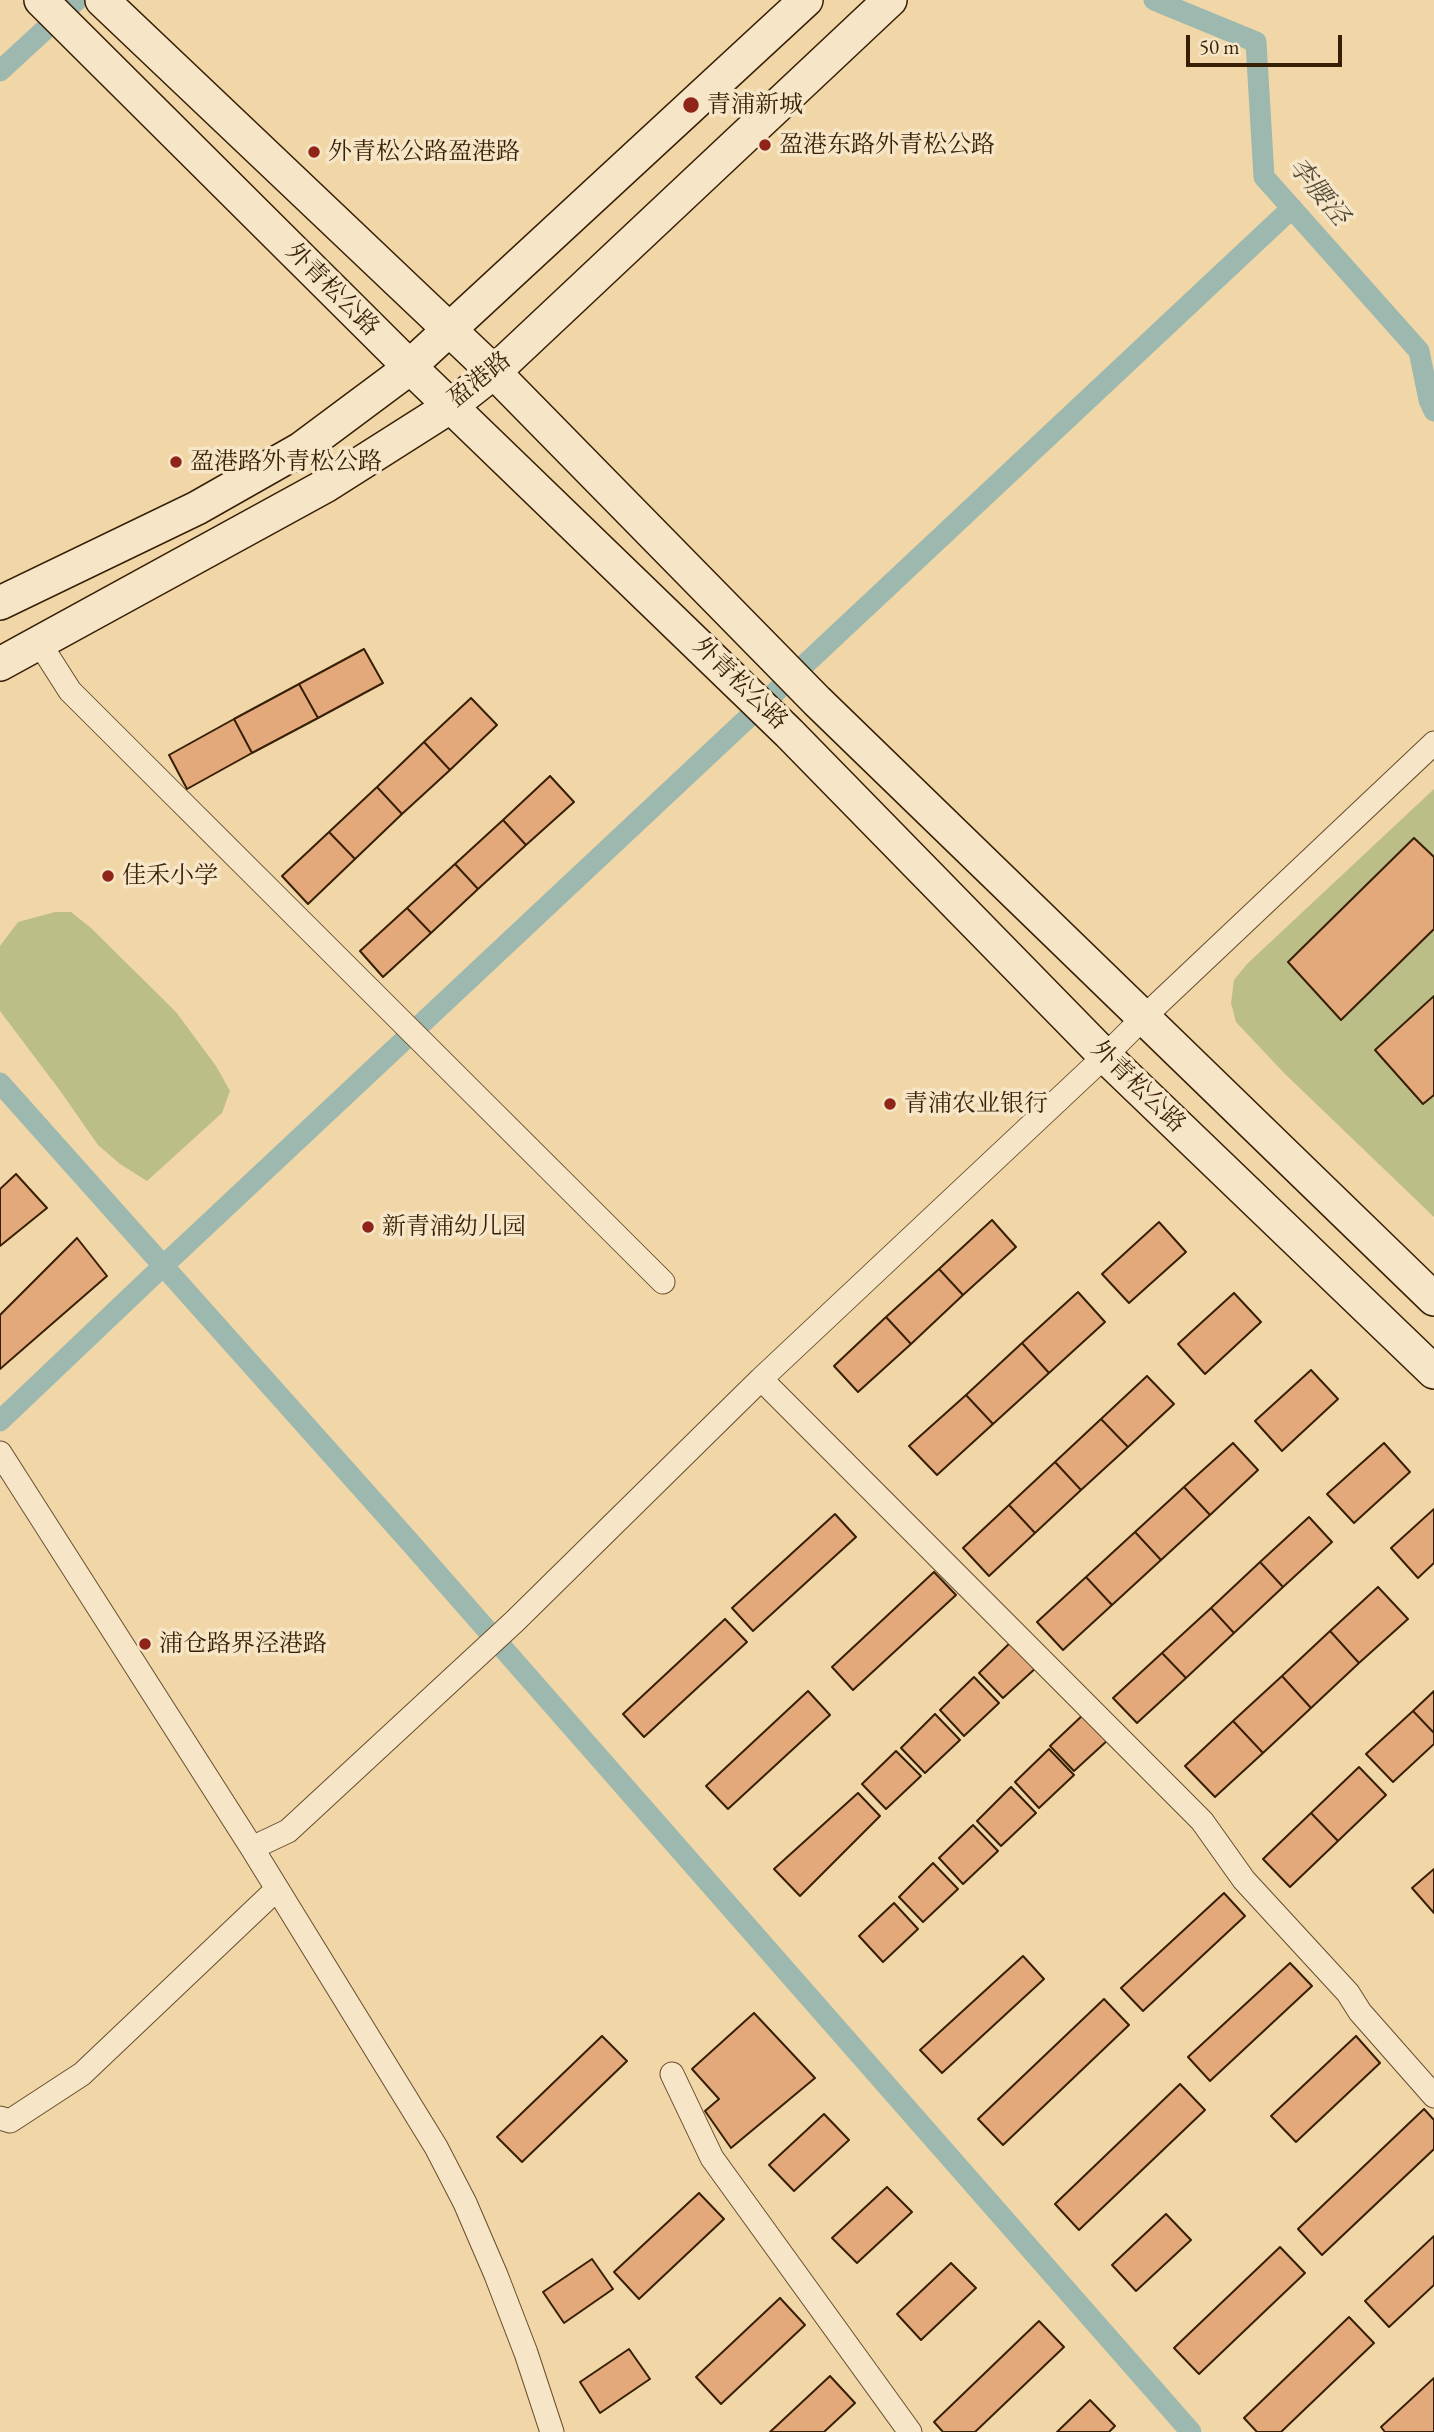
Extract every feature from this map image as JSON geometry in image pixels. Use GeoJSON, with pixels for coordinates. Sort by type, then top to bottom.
{"type":"FeatureCollection","features":[{"type":"Feature","properties":{"kind":"main road","name":"外青松公路"},"geometry":{"type":"LineString","coordinates":[[41,0],[409,366],[724,668],[1105,1056],[1434,1372]]}},
{"type":"Feature","properties":{"kind":"main road"},"geometry":{"type":"LineString","coordinates":[[0,603],[197,508],[301,449],[409,366],[806,0]]}},
{"type":"Feature","properties":{"kind":"main road","name":"盈港路"},"geometry":{"type":"LineString","coordinates":[[0,664],[325,486],[451,406],[494,372],[890,0]]}},
{"type":"Feature","properties":{"kind":"main road","name":"外青松公路"},"geometry":{"type":"LineString","coordinates":[[104,2],[494,372],[752,637],[1434,1300]]}},
{"type":"Feature","properties":{"kind":"street"},"geometry":{"type":"LineString","coordinates":[[40,644],[70,691],[663,1282]]}},
{"type":"Feature","properties":{"kind":"street"},"geometry":{"type":"LineString","coordinates":[[252,1848],[288,1831],[515,1622],[761,1379],[1434,743]]}},
{"type":"Feature","properties":{"kind":"street"},"geometry":{"type":"LineString","coordinates":[[761,1379],[1202,1821],[1244,1880],[1348,1993],[1360,2012],[1434,2095]]}},
{"type":"Feature","properties":{"kind":"street"},"geometry":{"type":"LineString","coordinates":[[5,1460],[252,1848],[436,2147],[466,2203],[516,2327],[552,2432]]}},
{"type":"Feature","properties":{"kind":"street"},"geometry":{"type":"LineString","coordinates":[[0,2118],[10,2120],[82,2074],[277,1889]]}},
{"type":"Feature","properties":{"kind":"street"},"geometry":{"type":"LineString","coordinates":[[673,2074],[712,2158],[910,2432]]}},
{"type":"Feature","properties":{"kind":"green space"},"geometry":{"type":"Polygon","coordinates":[[[1434,789],[1434,1217],[1284,1073],[1236,1022],[1231,1003],[1234,980],[1247,964],[1434,789]]]}},
{"type":"Feature","properties":{"kind":"green space"},"geometry":{"type":"Polygon","coordinates":[[[55,912],[71,912],[91,928],[176,1012],[216,1066],[230,1091],[222,1113],[147,1181],[120,1164],[98,1145],[0,1011],[0,946],[18,922],[55,912]]]}},
{"type":"Feature","properties":{"kind":"building"},"geometry":{"type":"Polygon","coordinates":[[[364,649],[383,683],[318,718],[299,684],[364,649]]]}},
{"type":"Feature","properties":{"kind":"building"},"geometry":{"type":"Polygon","coordinates":[[[299,684],[318,718],[252,753],[234,719],[299,684]]]}},
{"type":"Feature","properties":{"kind":"building"},"geometry":{"type":"Polygon","coordinates":[[[471,698],[497,725],[450,770],[424,742],[471,698]]]}},
{"type":"Feature","properties":{"kind":"building"},"geometry":{"type":"Polygon","coordinates":[[[234,719],[252,753],[187,789],[169,755],[234,719]]]}},
{"type":"Feature","properties":{"kind":"building"},"geometry":{"type":"Polygon","coordinates":[[[424,742],[450,770],[402,814],[377,787],[424,742]]]}},
{"type":"Feature","properties":{"kind":"building"},"geometry":{"type":"Polygon","coordinates":[[[550,776],[574,802],[526,845],[503,820],[550,776]]]}},
{"type":"Feature","properties":{"kind":"building"},"geometry":{"type":"Polygon","coordinates":[[[377,787],[402,814],[355,859],[329,832],[377,787]]]}},
{"type":"Feature","properties":{"kind":"building"},"geometry":{"type":"Polygon","coordinates":[[[503,820],[526,845],[478,889],[455,864],[503,820]]]}},
{"type":"Feature","properties":{"kind":"building"},"geometry":{"type":"Polygon","coordinates":[[[329,832],[355,859],[308,904],[282,876],[329,832]]]}},
{"type":"Feature","properties":{"kind":"building"},"geometry":{"type":"Polygon","coordinates":[[[1414,838],[1434,857],[1434,929],[1341,1020],[1288,962],[1414,838]]]}},
{"type":"Feature","properties":{"kind":"building"},"geometry":{"type":"Polygon","coordinates":[[[455,864],[478,889],[431,933],[407,908],[455,864]]]}},
{"type":"Feature","properties":{"kind":"building"},"geometry":{"type":"Polygon","coordinates":[[[407,908],[431,933],[383,977],[360,951],[407,908]]]}},
{"type":"Feature","properties":{"kind":"building"},"geometry":{"type":"Polygon","coordinates":[[[1434,996],[1434,1095],[1423,1104],[1375,1050],[1434,996]]]}},
{"type":"Feature","properties":{"kind":"building"},"geometry":{"type":"Polygon","coordinates":[[[16,1174],[47,1208],[0,1246],[0,1189],[16,1174]]]}},
{"type":"Feature","properties":{"kind":"building"},"geometry":{"type":"Polygon","coordinates":[[[992,1220],[1016,1247],[963,1295],[939,1269],[992,1220]]]}},
{"type":"Feature","properties":{"kind":"building"},"geometry":{"type":"Polygon","coordinates":[[[1159,1222],[1186,1252],[1129,1303],[1102,1274],[1159,1222]]]}},
{"type":"Feature","properties":{"kind":"building"},"geometry":{"type":"Polygon","coordinates":[[[77,1238],[107,1276],[0,1369],[0,1315],[77,1238]]]}},
{"type":"Feature","properties":{"kind":"building"},"geometry":{"type":"Polygon","coordinates":[[[939,1269],[963,1295],[911,1344],[886,1317],[939,1269]]]}},
{"type":"Feature","properties":{"kind":"building"},"geometry":{"type":"Polygon","coordinates":[[[1078,1292],[1105,1322],[1049,1373],[1022,1343],[1078,1292]]]}},
{"type":"Feature","properties":{"kind":"building"},"geometry":{"type":"Polygon","coordinates":[[[1234,1293],[1261,1322],[1205,1374],[1178,1344],[1234,1293]]]}},
{"type":"Feature","properties":{"kind":"building"},"geometry":{"type":"Polygon","coordinates":[[[886,1317],[911,1344],[858,1392],[834,1366],[886,1317]]]}},
{"type":"Feature","properties":{"kind":"building"},"geometry":{"type":"Polygon","coordinates":[[[1022,1343],[1049,1373],[993,1424],[966,1395],[1022,1343]]]}},
{"type":"Feature","properties":{"kind":"building"},"geometry":{"type":"Polygon","coordinates":[[[1311,1370],[1338,1399],[1282,1451],[1255,1421],[1311,1370]]]}},
{"type":"Feature","properties":{"kind":"building"},"geometry":{"type":"Polygon","coordinates":[[[1147,1376],[1174,1404],[1128,1447],[1101,1419],[1147,1376]]]}},
{"type":"Feature","properties":{"kind":"building"},"geometry":{"type":"Polygon","coordinates":[[[966,1395],[993,1424],[937,1475],[909,1446],[966,1395]]]}},
{"type":"Feature","properties":{"kind":"building"},"geometry":{"type":"Polygon","coordinates":[[[1101,1419],[1128,1447],[1081,1490],[1055,1462],[1101,1419]]]}},
{"type":"Feature","properties":{"kind":"building"},"geometry":{"type":"Polygon","coordinates":[[[1233,1443],[1258,1470],[1210,1515],[1184,1487],[1233,1443]]]}},
{"type":"Feature","properties":{"kind":"building"},"geometry":{"type":"Polygon","coordinates":[[[1384,1443],[1410,1472],[1354,1523],[1327,1494],[1384,1443]]]}},
{"type":"Feature","properties":{"kind":"building"},"geometry":{"type":"Polygon","coordinates":[[[1055,1462],[1081,1490],[1035,1533],[1009,1505],[1055,1462]]]}},
{"type":"Feature","properties":{"kind":"building"},"geometry":{"type":"Polygon","coordinates":[[[1184,1487],[1210,1515],[1161,1560],[1135,1532],[1184,1487]]]}},
{"type":"Feature","properties":{"kind":"building"},"geometry":{"type":"Polygon","coordinates":[[[1009,1505],[1035,1533],[989,1576],[963,1548],[1009,1505]]]}},
{"type":"Feature","properties":{"kind":"building"},"geometry":{"type":"Polygon","coordinates":[[[1434,1509],[1434,1563],[1418,1578],[1391,1548],[1434,1509]]]}},
{"type":"Feature","properties":{"kind":"building"},"geometry":{"type":"Polygon","coordinates":[[[835,1514],[856,1537],[753,1631],[732,1608],[835,1514]]]}},
{"type":"Feature","properties":{"kind":"building"},"geometry":{"type":"Polygon","coordinates":[[[1309,1517],[1332,1542],[1283,1587],[1260,1562],[1309,1517]]]}},
{"type":"Feature","properties":{"kind":"building"},"geometry":{"type":"Polygon","coordinates":[[[1135,1532],[1161,1560],[1112,1605],[1086,1577],[1135,1532]]]}},
{"type":"Feature","properties":{"kind":"building"},"geometry":{"type":"Polygon","coordinates":[[[1260,1562],[1283,1587],[1234,1633],[1211,1608],[1260,1562]]]}},
{"type":"Feature","properties":{"kind":"building"},"geometry":{"type":"Polygon","coordinates":[[[934,1572],[956,1595],[853,1690],[832,1667],[934,1572]]]}},
{"type":"Feature","properties":{"kind":"building"},"geometry":{"type":"Polygon","coordinates":[[[1086,1577],[1112,1605],[1063,1650],[1037,1622],[1086,1577]]]}},
{"type":"Feature","properties":{"kind":"building"},"geometry":{"type":"Polygon","coordinates":[[[1378,1587],[1408,1619],[1359,1663],[1330,1631],[1378,1587]]]}},
{"type":"Feature","properties":{"kind":"building"},"geometry":{"type":"Polygon","coordinates":[[[1211,1608],[1234,1633],[1186,1678],[1162,1653],[1211,1608]]]}},
{"type":"Feature","properties":{"kind":"building"},"geometry":{"type":"Polygon","coordinates":[[[725,1619],[747,1642],[644,1737],[623,1714],[725,1619]]]}},
{"type":"Feature","properties":{"kind":"building"},"geometry":{"type":"Polygon","coordinates":[[[1330,1631],[1359,1663],[1311,1708],[1282,1676],[1330,1631]]]}},
{"type":"Feature","properties":{"kind":"building"},"geometry":{"type":"Polygon","coordinates":[[[1013,1640],[1038,1666],[1003,1698],[979,1673],[1013,1640]]]}},
{"type":"Feature","properties":{"kind":"building"},"geometry":{"type":"Polygon","coordinates":[[[1162,1653],[1186,1678],[1137,1723],[1113,1698],[1162,1653]]]}},
{"type":"Feature","properties":{"kind":"building"},"geometry":{"type":"Polygon","coordinates":[[[1282,1676],[1311,1708],[1263,1753],[1233,1721],[1282,1676]]]}},
{"type":"Feature","properties":{"kind":"building"},"geometry":{"type":"Polygon","coordinates":[[[974,1677],[999,1703],[964,1736],[940,1710],[974,1677]]]}},
{"type":"Feature","properties":{"kind":"building"},"geometry":{"type":"Polygon","coordinates":[[[808,1691],[830,1715],[728,1809],[706,1786],[808,1691]]]}},
{"type":"Feature","properties":{"kind":"building"},"geometry":{"type":"Polygon","coordinates":[[[1434,1691],[1434,1733],[1413,1711],[1434,1691]]]}},
{"type":"Feature","properties":{"kind":"building"},"geometry":{"type":"Polygon","coordinates":[[[1413,1711],[1434,1733],[1434,1744],[1393,1782],[1366,1754],[1413,1711]]]}},
{"type":"Feature","properties":{"kind":"building"},"geometry":{"type":"Polygon","coordinates":[[[1085,1713],[1109,1739],[1074,1771],[1050,1746],[1085,1713]]]}},
{"type":"Feature","properties":{"kind":"building"},"geometry":{"type":"Polygon","coordinates":[[[935,1714],[960,1740],[925,1773],[901,1748],[935,1714]]]}},
{"type":"Feature","properties":{"kind":"building"},"geometry":{"type":"Polygon","coordinates":[[[1233,1721],[1263,1753],[1215,1797],[1185,1766],[1233,1721]]]}},
{"type":"Feature","properties":{"kind":"building"},"geometry":{"type":"Polygon","coordinates":[[[1049,1749],[1074,1775],[1039,1808],[1015,1782],[1049,1749]]]}},
{"type":"Feature","properties":{"kind":"building"},"geometry":{"type":"Polygon","coordinates":[[[896,1751],[921,1776],[886,1809],[862,1784],[896,1751]]]}},
{"type":"Feature","properties":{"kind":"building"},"geometry":{"type":"Polygon","coordinates":[[[1359,1767],[1386,1795],[1338,1841],[1311,1813],[1359,1767]]]}},
{"type":"Feature","properties":{"kind":"building"},"geometry":{"type":"Polygon","coordinates":[[[1011,1787],[1036,1813],[1001,1846],[977,1821],[1011,1787]]]}},
{"type":"Feature","properties":{"kind":"building"},"geometry":{"type":"Polygon","coordinates":[[[858,1793],[880,1816],[800,1896],[774,1869],[858,1793]]]}},
{"type":"Feature","properties":{"kind":"building"},"geometry":{"type":"Polygon","coordinates":[[[1311,1813],[1338,1841],[1290,1887],[1263,1859],[1311,1813]]]}},
{"type":"Feature","properties":{"kind":"building"},"geometry":{"type":"Polygon","coordinates":[[[973,1825],[998,1851],[963,1884],[939,1858],[973,1825]]]}},
{"type":"Feature","properties":{"kind":"building"},"geometry":{"type":"Polygon","coordinates":[[[933,1863],[958,1889],[923,1922],[899,1897],[933,1863]]]}},
{"type":"Feature","properties":{"kind":"building"},"geometry":{"type":"Polygon","coordinates":[[[1434,1869],[1434,1913],[1412,1888],[1434,1869]]]}},
{"type":"Feature","properties":{"kind":"building"},"geometry":{"type":"Polygon","coordinates":[[[1224,1893],[1245,1916],[1143,2011],[1121,1988],[1224,1893]]]}},
{"type":"Feature","properties":{"kind":"building"},"geometry":{"type":"Polygon","coordinates":[[[894,1903],[918,1929],[883,1962],[859,1936],[894,1903]]]}},
{"type":"Feature","properties":{"kind":"building"},"geometry":{"type":"Polygon","coordinates":[[[1023,1956],[1044,1979],[942,2073],[920,2050],[1023,1956]]]}},
{"type":"Feature","properties":{"kind":"building"},"geometry":{"type":"Polygon","coordinates":[[[1290,1963],[1312,1986],[1210,2081],[1188,2057],[1290,1963]]]}},
{"type":"Feature","properties":{"kind":"building"},"geometry":{"type":"Polygon","coordinates":[[[1104,1999],[1129,2025],[1003,2145],[978,2119],[1104,1999]]]}},
{"type":"Feature","properties":{"kind":"building"},"geometry":{"type":"Polygon","coordinates":[[[754,2013],[815,2078],[731,2148],[705,2111],[719,2099],[692,2069],[754,2013]]]}},
{"type":"Feature","properties":{"kind":"building"},"geometry":{"type":"Polygon","coordinates":[[[602,2036],[627,2061],[522,2162],[497,2137],[602,2036]]]}},
{"type":"Feature","properties":{"kind":"building"},"geometry":{"type":"Polygon","coordinates":[[[1356,2036],[1380,2063],[1296,2142],[1271,2116],[1356,2036]]]}},
{"type":"Feature","properties":{"kind":"building"},"geometry":{"type":"Polygon","coordinates":[[[1180,2084],[1205,2110],[1079,2230],[1055,2204],[1180,2084]]]}},
{"type":"Feature","properties":{"kind":"building"},"geometry":{"type":"Polygon","coordinates":[[[1424,2109],[1434,2120],[1434,2149],[1322,2255],[1298,2229],[1424,2109]]]}},
{"type":"Feature","properties":{"kind":"building"},"geometry":{"type":"Polygon","coordinates":[[[824,2114],[849,2140],[794,2191],[769,2165],[824,2114]]]}},
{"type":"Feature","properties":{"kind":"building"},"geometry":{"type":"Polygon","coordinates":[[[887,2187],[912,2212],[857,2263],[832,2238],[887,2187]]]}},
{"type":"Feature","properties":{"kind":"building"},"geometry":{"type":"Polygon","coordinates":[[[699,2193],[724,2219],[639,2299],[614,2272],[699,2193]]]}},
{"type":"Feature","properties":{"kind":"building"},"geometry":{"type":"Polygon","coordinates":[[[1166,2214],[1191,2240],[1136,2291],[1112,2265],[1166,2214]]]}},
{"type":"Feature","properties":{"kind":"building"},"geometry":{"type":"Polygon","coordinates":[[[1434,2236],[1434,2285],[1389,2327],[1365,2301],[1434,2236]]]}},
{"type":"Feature","properties":{"kind":"building"},"geometry":{"type":"Polygon","coordinates":[[[1280,2247],[1305,2273],[1199,2374],[1174,2348],[1280,2247]]]}},
{"type":"Feature","properties":{"kind":"building"},"geometry":{"type":"Polygon","coordinates":[[[592,2259],[613,2289],[564,2323],[543,2292],[592,2259]]]}},
{"type":"Feature","properties":{"kind":"building"},"geometry":{"type":"Polygon","coordinates":[[[951,2263],[976,2288],[921,2340],[897,2314],[951,2263]]]}},
{"type":"Feature","properties":{"kind":"building"},"geometry":{"type":"Polygon","coordinates":[[[780,2298],[805,2325],[721,2404],[696,2377],[780,2298]]]}},
{"type":"Feature","properties":{"kind":"building"},"geometry":{"type":"Polygon","coordinates":[[[1349,2317],[1374,2343],[1281,2432],[1257,2432],[1244,2418],[1349,2317]]]}},
{"type":"Feature","properties":{"kind":"building"},"geometry":{"type":"Polygon","coordinates":[[[1039,2321],[1064,2347],[975,2432],[943,2432],[934,2422],[1039,2321]]]}},
{"type":"Feature","properties":{"kind":"building"},"geometry":{"type":"Polygon","coordinates":[[[629,2349],[650,2379],[600,2413],[580,2382],[629,2349]]]}},
{"type":"Feature","properties":{"kind":"building"},"geometry":{"type":"Polygon","coordinates":[[[830,2376],[855,2403],[824,2432],[770,2432],[830,2376]]]}},
{"type":"Feature","properties":{"kind":"building"},"geometry":{"type":"Polygon","coordinates":[[[1434,2378],[1434,2432],[1385,2432],[1381,2427],[1434,2378]]]}},
{"type":"Feature","properties":{"kind":"building"},"geometry":{"type":"Polygon","coordinates":[[[1090,2400],[1115,2426],[1109,2432],[1057,2432],[1090,2400]]]}},
{"type":"Feature","properties":{"kind":"waterway"},"geometry":{"type":"LineString","coordinates":[[0,71],[77,0]]}},
{"type":"Feature","properties":{"kind":"waterway","name":"李腰泾"},"geometry":{"type":"LineString","coordinates":[[1154,0],[1256,42],[1264,177],[1419,351],[1429,400],[1434,411]]}},
{"type":"Feature","properties":{"kind":"waterway"},"geometry":{"type":"LineString","coordinates":[[0,1421],[1292,208]]}},
{"type":"Feature","properties":{"kind":"waterway"},"geometry":{"type":"LineString","coordinates":[[0,1083],[408,1540],[1191,2432]]}},
{"type":"Feature","properties":{"kind":"place","name":"青浦新城"},"geometry":{"type":"Point","coordinates":[691,105]}},
{"type":"Feature","properties":{"kind":"place","name":"盈港东路外青松公路"},"geometry":{"type":"Point","coordinates":[765,145]}},
{"type":"Feature","properties":{"kind":"place","name":"外青松公路盈港路"},"geometry":{"type":"Point","coordinates":[314,152]}},
{"type":"Feature","properties":{"kind":"place","name":"盈港路外青松公路"},"geometry":{"type":"Point","coordinates":[176,462]}},
{"type":"Feature","properties":{"kind":"place","name":"佳禾小学"},"geometry":{"type":"Point","coordinates":[108,876]}},
{"type":"Feature","properties":{"kind":"place","name":"青浦农业银行"},"geometry":{"type":"Point","coordinates":[890,1104]}},
{"type":"Feature","properties":{"kind":"place","name":"新青浦幼儿园"},"geometry":{"type":"Point","coordinates":[368,1227]}},
{"type":"Feature","properties":{"kind":"place","name":"浦仓路界泾港路"},"geometry":{"type":"Point","coordinates":[145,1644]}}]}
